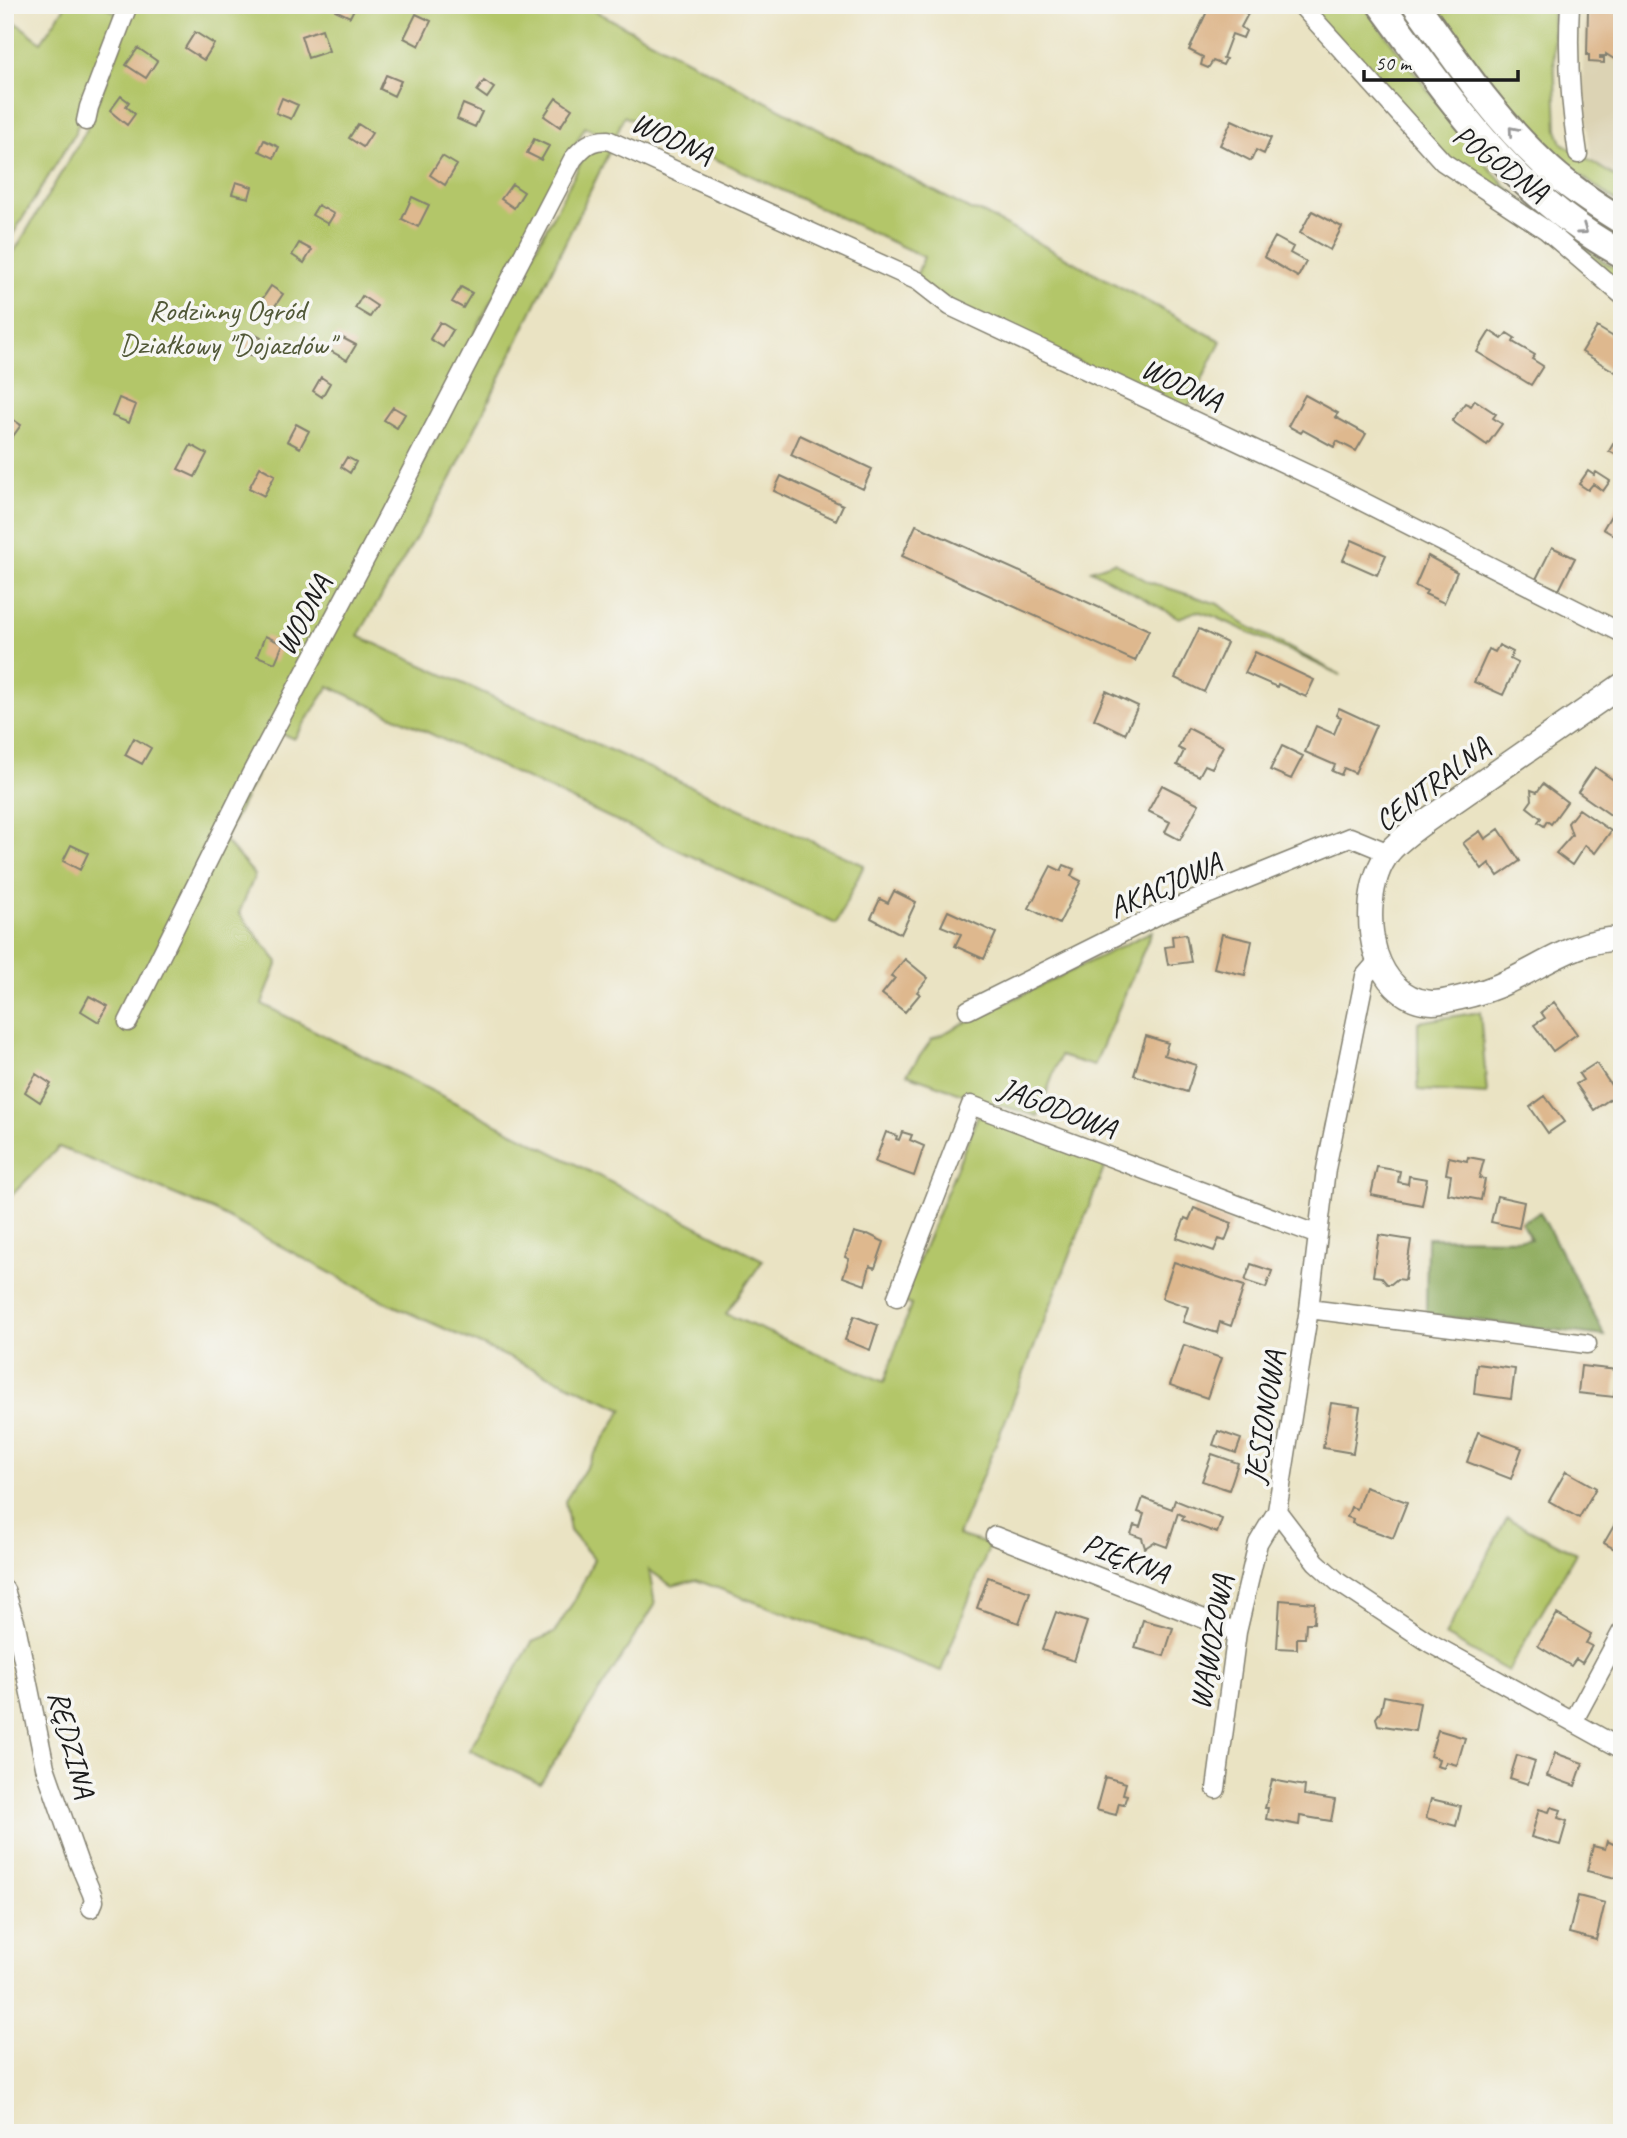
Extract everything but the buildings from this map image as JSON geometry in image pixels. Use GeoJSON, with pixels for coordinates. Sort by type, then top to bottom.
{"type":"FeatureCollection","features":[{"type":"Feature","properties":{"kind":"main road"},"geometry":{"type":"LineString","coordinates":[[1381,5],[1495,155],[1559,214],[1622,254]]}},
{"type":"Feature","properties":{"kind":"main road"},"geometry":{"type":"LineString","coordinates":[[1416,5],[1487,101],[1540,161],[1590,201],[1622,220]]}},
{"type":"Feature","properties":{"kind":"street"},"geometry":{"type":"LineString","coordinates":[[86,121],[128,5]]}},
{"type":"Feature","properties":{"kind":"street","name":"POGODNA"},"geometry":{"type":"LineString","coordinates":[[1301,5],[1443,162],[1546,230],[1622,295]]}},
{"type":"Feature","properties":{"kind":"street"},"geometry":{"type":"LineString","coordinates":[[1570,5],[1567,57],[1578,154]]}},
{"type":"Feature","properties":{"kind":"street","name":"WODNA"},"geometry":{"type":"LineString","coordinates":[[128,1022],[251,774],[573,159],[595,140],[608,139],[918,281],[935,297],[950,306],[1326,483],[1622,633]]}},
{"type":"Feature","properties":{"kind":"street","name":"CENTRALNA"},"geometry":{"type":"LineString","coordinates":[[1622,685],[1422,824],[1389,853],[1379,872],[1372,901],[1371,930],[1378,961],[1399,990],[1415,1000],[1430,1003],[1486,992],[1579,945],[1606,939],[1622,939]]}},
{"type":"Feature","properties":{"kind":"street","name":"AKACJOWA"},"geometry":{"type":"LineString","coordinates":[[968,1010],[1160,914],[1350,837],[1389,853]]}},
{"type":"Feature","properties":{"kind":"street","name":"JESIONOWA"},"geometry":{"type":"LineString","coordinates":[[1378,961],[1365,976],[1326,1169],[1277,1511],[1316,1562],[1338,1581],[1430,1643],[1622,1749]]}},
{"type":"Feature","properties":{"kind":"street","name":"JAGODOWA"},"geometry":{"type":"LineString","coordinates":[[897,1297],[971,1105],[1318,1235]]}},
{"type":"Feature","properties":{"kind":"street"},"geometry":{"type":"LineString","coordinates":[[1308,1309],[1587,1343]]}},
{"type":"Feature","properties":{"kind":"street","name":"WĄWOZOWA"},"geometry":{"type":"LineString","coordinates":[[1216,1789],[1237,1632],[1258,1543],[1277,1511]]}},
{"type":"Feature","properties":{"kind":"street","name":"PIĘKNA"},"geometry":{"type":"LineString","coordinates":[[995,1536],[1237,1632]]}},
{"type":"Feature","properties":{"kind":"street","name":"RĘDZINA"},"geometry":{"type":"LineString","coordinates":[[5,1590],[16,1625],[45,1767],[92,1894],[94,1901],[91,1908]]}},
{"type":"Feature","properties":{"kind":"street"},"geometry":{"type":"LineString","coordinates":[[1573,1721],[1622,1631]]}},
{"type":"Feature","properties":{"kind":"shaded area"},"geometry":{"type":"Polygon","coordinates":[[[1586,5],[1607,5],[1622,11],[1622,192],[1593,169],[1582,91],[1586,5]]]}},
{"type":"Feature","properties":{"kind":"green space"},"geometry":{"type":"Polygon","coordinates":[[[66,5],[104,5],[117,14],[75,133],[5,247],[5,14],[41,42],[66,5]]]}},
{"type":"Feature","properties":{"kind":"green space","name":"Rodzinny Ogród Działkowy \"Dojazdów\""},"geometry":{"type":"Polygon","coordinates":[[[136,5],[584,5],[1221,341],[1186,413],[913,284],[924,257],[624,116],[614,140],[585,127],[489,305],[224,840],[255,875],[239,913],[278,962],[262,1004],[763,1260],[726,1314],[884,1382],[911,1305],[902,1302],[978,1115],[1106,1163],[958,1535],[990,1545],[941,1671],[696,1580],[672,1586],[649,1570],[655,1605],[540,1784],[469,1750],[532,1642],[554,1633],[577,1596],[594,1559],[570,1531],[565,1501],[623,1409],[383,1301],[215,1211],[59,1147],[5,1202],[5,267],[85,133],[136,5]]]}},
{"type":"Feature","properties":{"kind":"green space"},"geometry":{"type":"Polygon","coordinates":[[[1305,5],[1363,5],[1480,158],[1506,186],[1541,216],[1604,262],[1622,271],[1622,288],[1445,158],[1305,5]]]}},
{"type":"Feature","properties":{"kind":"green space"},"geometry":{"type":"Polygon","coordinates":[[[1433,5],[1552,5],[1557,130],[1562,143],[1622,181],[1622,205],[1566,163],[1541,139],[1474,61],[1433,5]]]}},
{"type":"Feature","properties":{"kind":"green space"},"geometry":{"type":"Polygon","coordinates":[[[599,148],[610,150],[451,479],[358,636],[864,865],[836,924],[329,686],[294,739],[280,733],[585,155],[599,148]]]}},
{"type":"Feature","properties":{"kind":"green space"},"geometry":{"type":"Polygon","coordinates":[[[1114,562],[1149,582],[1218,604],[1242,623],[1341,675],[1216,617],[1197,611],[1179,618],[1091,570],[1114,562]]]}},
{"type":"Feature","properties":{"kind":"green space"},"geometry":{"type":"Polygon","coordinates":[[[1152,931],[1094,1066],[1060,1056],[1038,1116],[971,1097],[907,1074],[932,1039],[1152,931]]]}},
{"type":"Feature","properties":{"kind":"green space"},"geometry":{"type":"Polygon","coordinates":[[[1480,1012],[1487,1094],[1418,1090],[1418,1022],[1480,1012]]]}},
{"type":"Feature","properties":{"kind":"green space"},"geometry":{"type":"Polygon","coordinates":[[[1540,1212],[1605,1336],[1426,1314],[1427,1238],[1531,1239],[1521,1222],[1540,1212]]]}},
{"type":"Feature","properties":{"kind":"green space"},"geometry":{"type":"Polygon","coordinates":[[[1507,1518],[1576,1553],[1508,1671],[1445,1636],[1507,1518]]]}}]}
